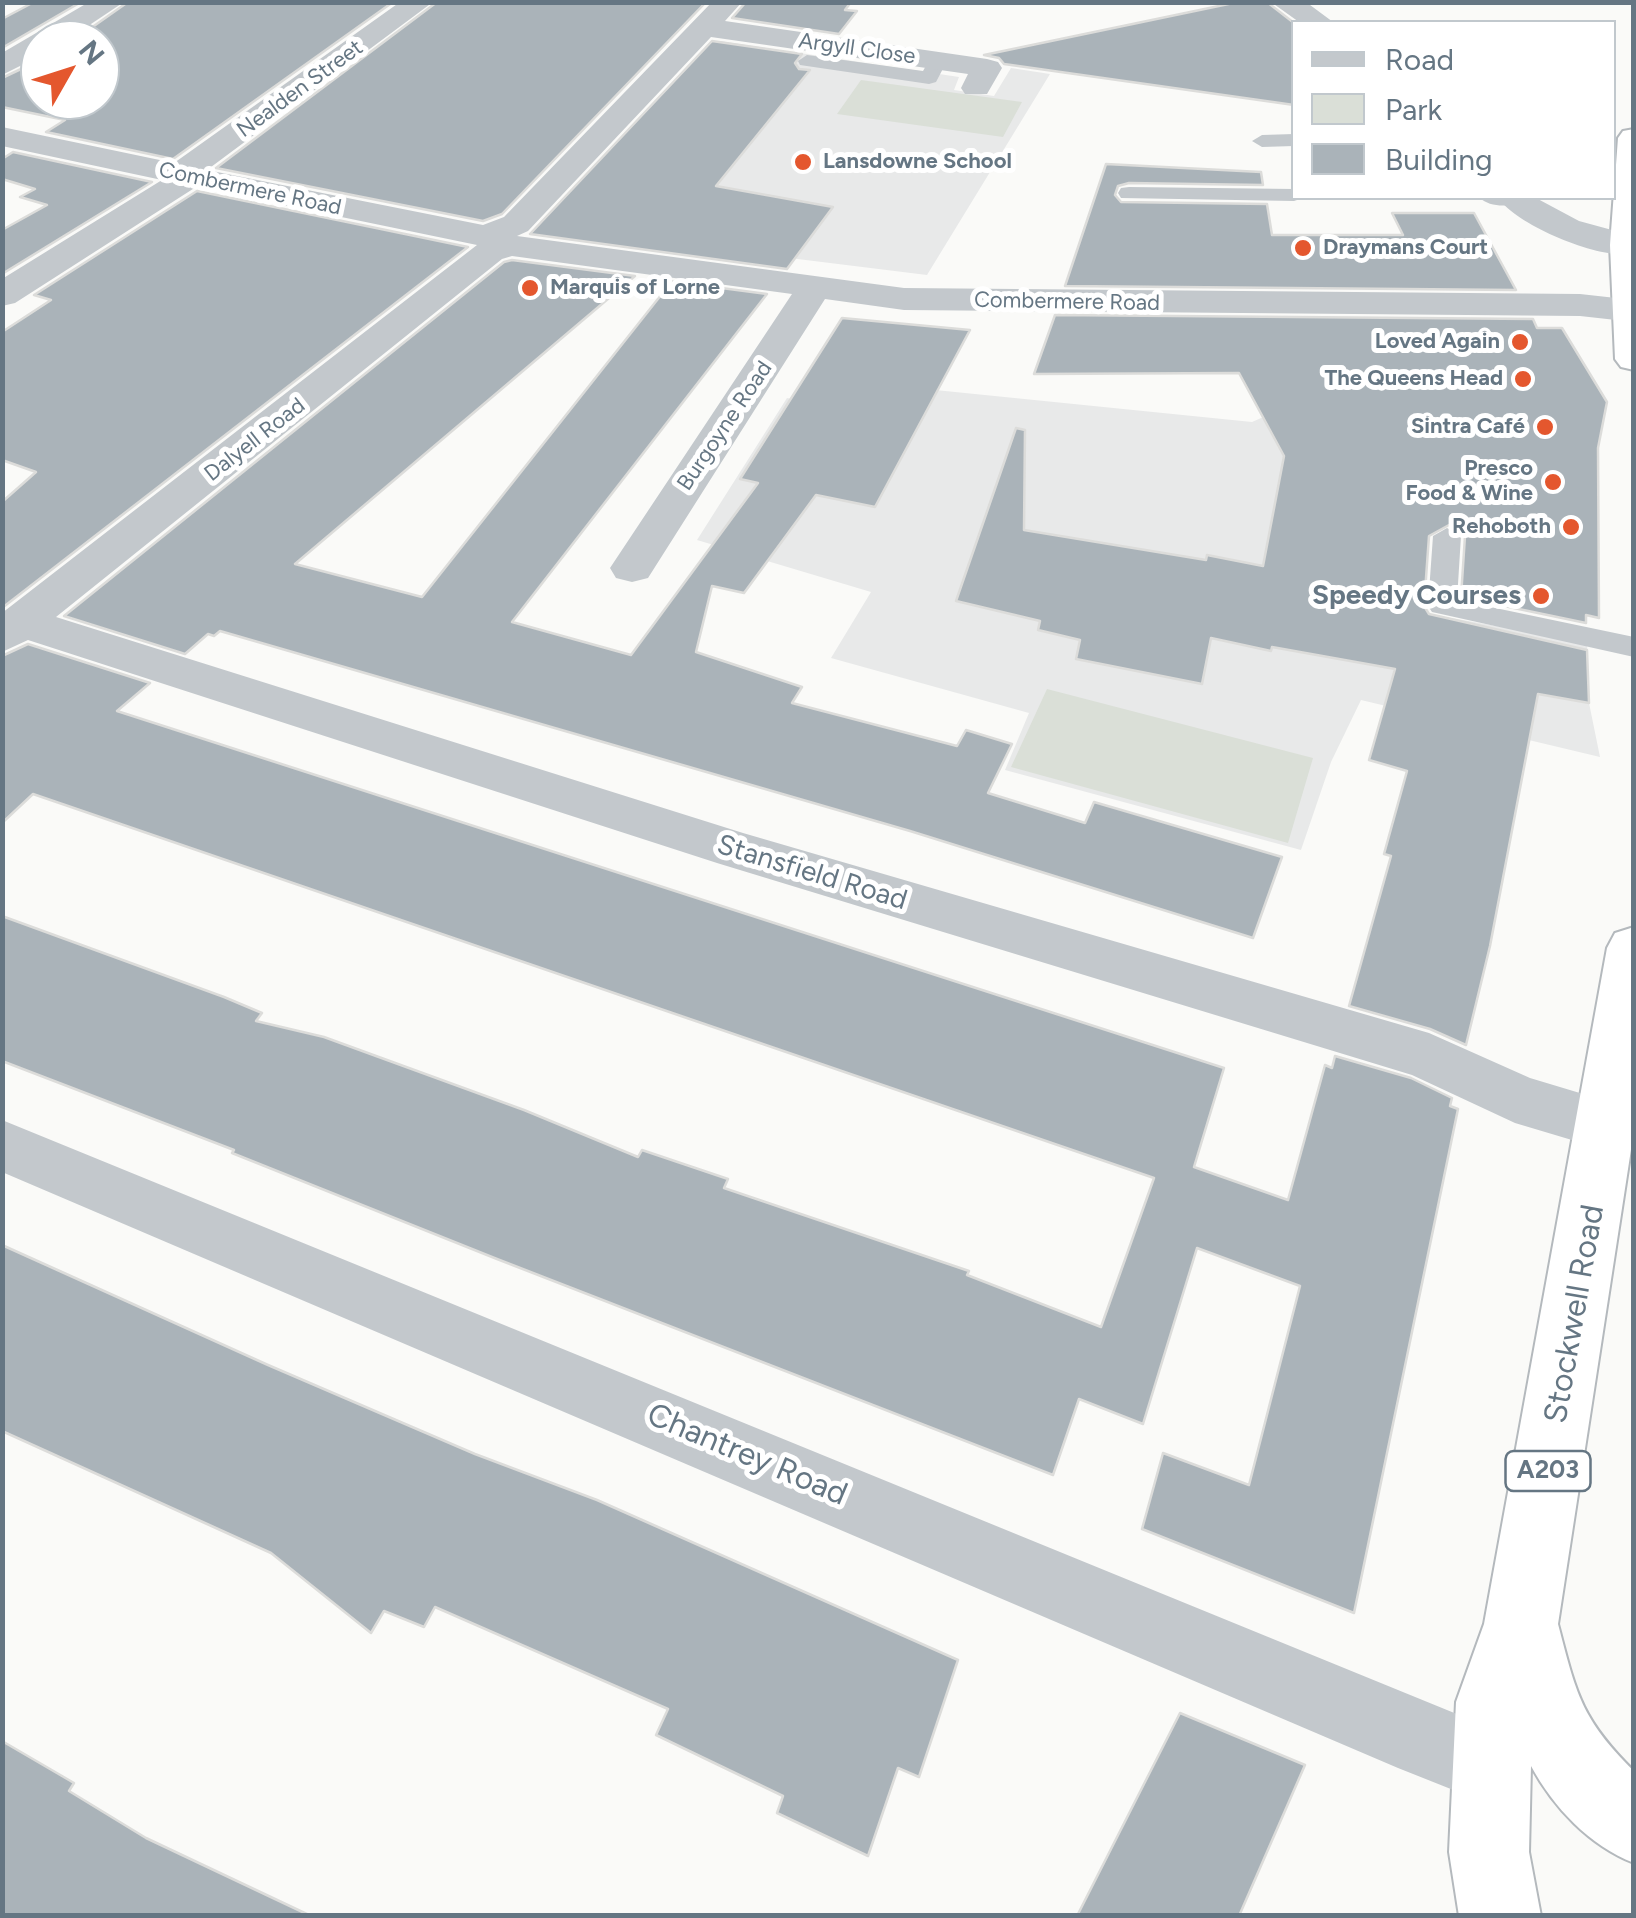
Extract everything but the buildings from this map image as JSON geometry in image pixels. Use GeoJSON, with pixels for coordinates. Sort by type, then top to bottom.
{"type":"FeatureCollection","features":[{"type":"Feature","properties":{"kind":"highway"},"geometry":{"type":"LineString","coordinates":[[1634,138],[1627,245],[1634,360]]}},
{"type":"Feature","properties":{"kind":"highway","name":"Stockwell Road"},"geometry":{"type":"LineString","coordinates":[[1500,1916],[1489,1852],[1494,1702],[1521,1624],[1634,948]]}},
{"type":"Feature","properties":{"kind":"highway","name":"A203"},"geometry":{"type":"LineString","coordinates":[[1521,1624],[1546,1716],[1573,1760],[1613,1807],[1634,1824]]}},
{"type":"Feature","properties":{"kind":"street"},"geometry":{"type":"LineString","coordinates":[[80,20],[110,2]]}},
{"type":"Feature","properties":{"kind":"street","name":"Nealden Street"},"geometry":{"type":"LineString","coordinates":[[2,295],[186,175],[419,2]]}},
{"type":"Feature","properties":{"kind":"street","name":"Dalyell Road"},"geometry":{"type":"LineString","coordinates":[[12,630],[490,252],[728,2]]}},
{"type":"Feature","properties":{"kind":"street"},"geometry":{"type":"LineString","coordinates":[[1285,2],[1316,20]]}},
{"type":"Feature","properties":{"kind":"street","name":"Argyll Close"},"geometry":{"type":"LineString","coordinates":[[704,27],[988,69]]}},
{"type":"Feature","properties":{"kind":"street","name":"Combermere Road"},"geometry":{"type":"LineString","coordinates":[[2,136],[436,229],[904,299],[1580,305],[1631,311]]}},
{"type":"Feature","properties":{"kind":"street"},"geometry":{"type":"LineString","coordinates":[[1517,200],[1559,228],[1627,245]]}},
{"type":"Feature","properties":{"kind":"street","name":"Burgoyne Road"},"geometry":{"type":"LineString","coordinates":[[632,568],[816,285]]}},
{"type":"Feature","properties":{"kind":"street","name":"Stansfield Road"},"geometry":{"type":"LineString","coordinates":[[12,630],[1430,1057],[1515,1098],[1602,1124]]}},
{"type":"Feature","properties":{"kind":"street","name":"Chantrey Road"},"geometry":{"type":"LineString","coordinates":[[2,1145],[1491,1766]]}},
{"type":"Feature","properties":{"kind":"lane"},"geometry":{"type":"LineString","coordinates":[[807,61],[929,78],[938,61]]}},
{"type":"Feature","properties":{"kind":"lane"},"geometry":{"type":"LineString","coordinates":[[1262,141],[1291,140]]}},
{"type":"Feature","properties":{"kind":"lane"},"geometry":{"type":"LineString","coordinates":[[1129,193],[1291,195]]}},
{"type":"Feature","properties":{"kind":"lane"},"geometry":{"type":"LineString","coordinates":[[1448,536],[1442,606],[1634,647]]}},
{"type":"Feature","properties":{"kind":"shaded area","name":"Lansdowne School"},"geometry":{"type":"Polygon","coordinates":[[[720,41],[959,77],[954,90],[994,96],[1011,68],[1050,74],[927,275],[547,228],[720,41]]]}},
{"type":"Feature","properties":{"kind":"shaded area"},"geometry":{"type":"Polygon","coordinates":[[[866,383],[1252,422],[1277,411],[1412,611],[1587,642],[1589,703],[1600,757],[1361,700],[1331,762],[1301,850],[1005,770],[1029,713],[831,658],[871,592],[697,540],[787,398],[849,410],[866,383]]]}},
{"type":"Feature","properties":{"kind":"green space"},"geometry":{"type":"Polygon","coordinates":[[[861,80],[1022,102],[1003,137],[837,114],[861,80]]]}},
{"type":"Feature","properties":{"kind":"green space"},"geometry":{"type":"Polygon","coordinates":[[[1047,689],[1313,758],[1288,843],[1011,767],[1047,689]]]}},
{"type":"Feature","properties":{"kind":"place","name":"Lansdowne School"},"geometry":{"type":"Point","coordinates":[803,162]}},
{"type":"Feature","properties":{"kind":"place","name":"Draymans Court"},"geometry":{"type":"Point","coordinates":[1303,248]}},
{"type":"Feature","properties":{"kind":"place","name":"Marquis of Lorne"},"geometry":{"type":"Point","coordinates":[530,288]}},
{"type":"Feature","properties":{"kind":"place","name":"Loved Again"},"geometry":{"type":"Point","coordinates":[1520,342]}},
{"type":"Feature","properties":{"kind":"place","name":"The Queens Head"},"geometry":{"type":"Point","coordinates":[1523,379]}},
{"type":"Feature","properties":{"kind":"place","name":"Sintra Café"},"geometry":{"type":"Point","coordinates":[1545,427]}},
{"type":"Feature","properties":{"kind":"place","name":"Presco Food & Wine"},"geometry":{"type":"Point","coordinates":[1553,482]}},
{"type":"Feature","properties":{"kind":"place","name":"Rehoboth"},"geometry":{"type":"Point","coordinates":[1571,527]}},
{"type":"Feature","properties":{"kind":"place","name":"Speedy Courses"},"geometry":{"type":"Point","coordinates":[1541,596]}}]}
